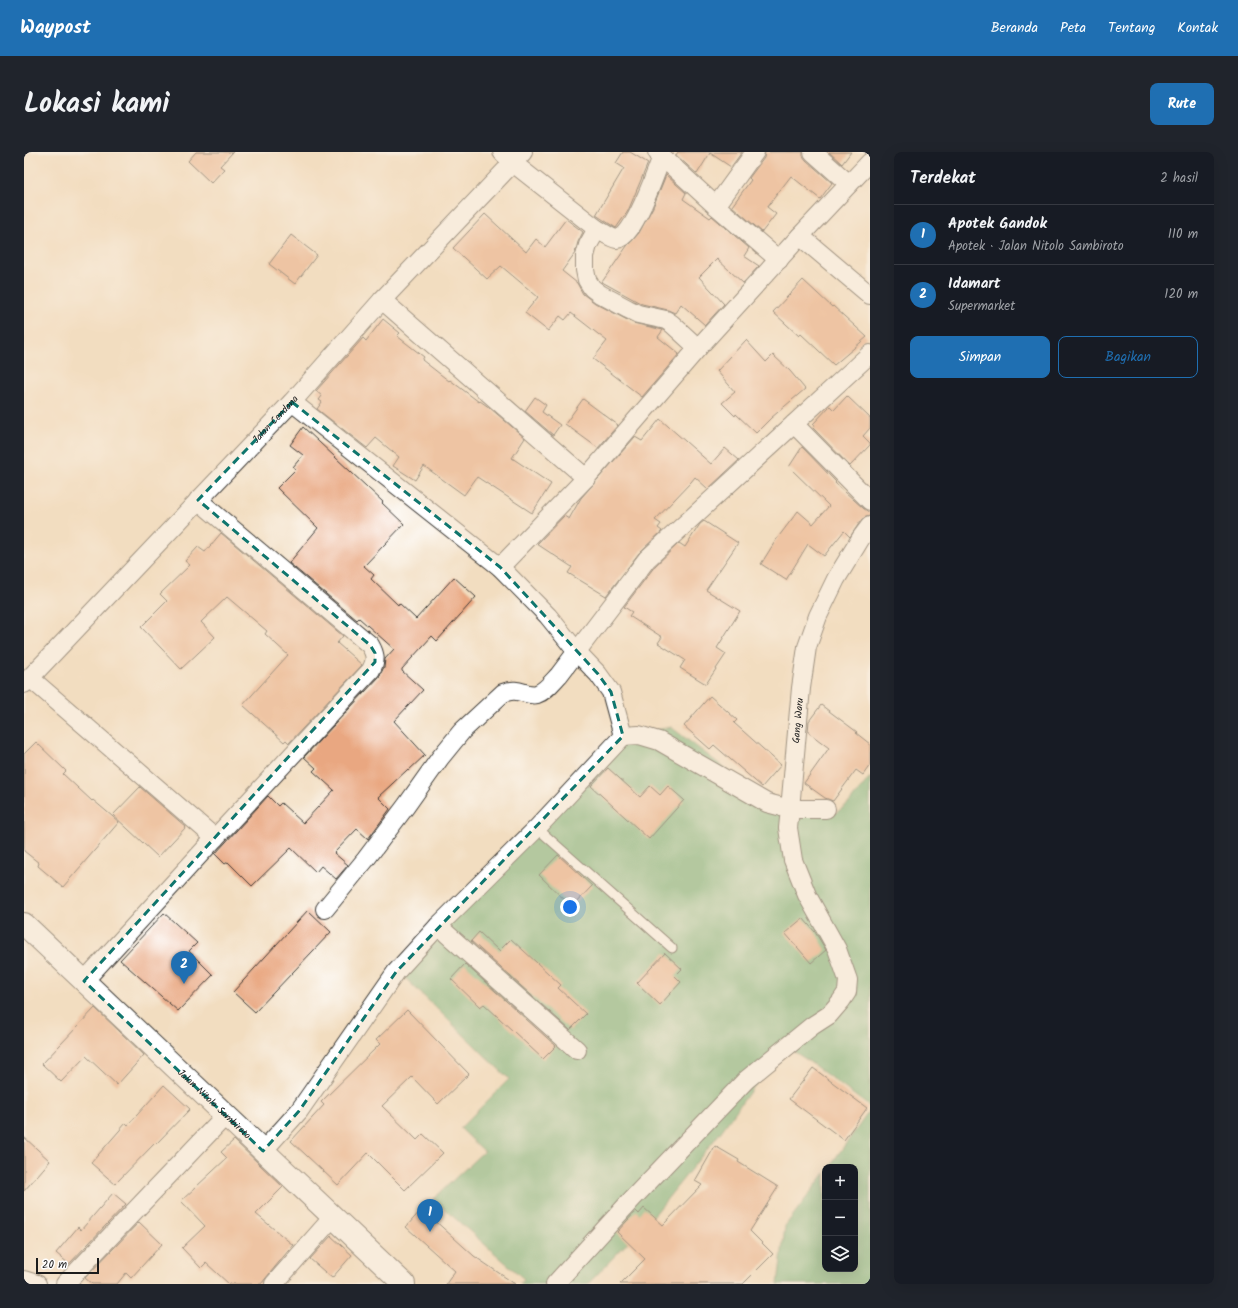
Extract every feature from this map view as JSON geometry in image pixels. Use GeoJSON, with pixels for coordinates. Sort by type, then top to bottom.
{"type":"FeatureCollection","features":[{"type":"Feature","properties":{"kind":"street"},"geometry":{"type":"LineString","coordinates":[[716,206],[755,152]]}},
{"type":"Feature","properties":{"kind":"street"},"geometry":{"type":"LineString","coordinates":[[813,152],[850,184]]}},
{"type":"Feature","properties":{"kind":"street"},"geometry":{"type":"LineString","coordinates":[[513,156],[598,229],[617,239],[622,237],[635,220],[649,192],[660,154],[716,206],[779,260]]}},
{"type":"Feature","properties":{"kind":"street","name":"Jalan Cendana"},"geometry":{"type":"LineString","coordinates":[[27,681],[292,402],[382,300],[513,156]]}},
{"type":"Feature","properties":{"kind":"street"},"geometry":{"type":"LineString","coordinates":[[500,567],[586,478],[698,348],[870,162]]}},
{"type":"Feature","properties":{"kind":"street"},"geometry":{"type":"LineString","coordinates":[[598,229],[588,245],[585,256],[586,280],[592,288],[600,294],[638,314],[666,320],[698,348]]}},
{"type":"Feature","properties":{"kind":"street"},"geometry":{"type":"LineString","coordinates":[[800,236],[870,295]]}},
{"type":"Feature","properties":{"kind":"street"},"geometry":{"type":"LineString","coordinates":[[382,300],[586,478]]}},
{"type":"Feature","properties":{"kind":"street"},"geometry":{"type":"LineString","coordinates":[[325,909],[366,859],[440,758],[462,731],[503,693],[509,690],[520,690],[530,694],[536,694],[544,690],[559,675],[647,559],[870,354]]}},
{"type":"Feature","properties":{"kind":"street"},"geometry":{"type":"LineString","coordinates":[[292,402],[500,567],[548,616],[577,652],[598,674],[611,692],[622,736]]}},
{"type":"Feature","properties":{"kind":"street"},"geometry":{"type":"LineString","coordinates":[[794,424],[870,501]]}},
{"type":"Feature","properties":{"kind":"street"},"geometry":{"type":"LineString","coordinates":[[84,982],[371,670],[375,662],[375,652],[370,645],[198,500]]}},
{"type":"Feature","properties":{"kind":"street","name":"Gang Waru"},"geometry":{"type":"LineString","coordinates":[[555,1284],[634,1197],[746,1080],[812,1026],[829,1015],[847,992],[848,980],[837,949],[807,895],[793,860],[788,828],[801,688],[807,647],[818,616],[836,579],[870,526]]}},
{"type":"Feature","properties":{"kind":"street"},"geometry":{"type":"LineString","coordinates":[[27,681],[215,838]]}},
{"type":"Feature","properties":{"kind":"street"},"geometry":{"type":"LineString","coordinates":[[263,1151],[299,1111],[396,972],[438,926],[537,828],[622,736],[639,736],[659,741],[767,803],[790,809],[826,808]]}},
{"type":"Feature","properties":{"kind":"street","name":"Jalan Nitolo Sambiroto"},"geometry":{"type":"LineString","coordinates":[[24,924],[404,1284]]}},
{"type":"Feature","properties":{"kind":"street"},"geometry":{"type":"LineString","coordinates":[[438,926],[577,1050]]}},
{"type":"Feature","properties":{"kind":"street"},"geometry":{"type":"LineString","coordinates":[[65,1284],[226,1115]]}},
{"type":"Feature","properties":{"kind":"street"},"geometry":{"type":"LineString","coordinates":[[274,1284],[333,1217]]}},
{"type":"Feature","properties":{"kind":"street"},"geometry":{"type":"LineString","coordinates":[[24,1280],[37,1284]]}},
{"type":"Feature","properties":{"kind":"lane"},"geometry":{"type":"LineString","coordinates":[[537,828],[672,948]]}},
{"type":"Feature","properties":{"kind":"highlighted area"},"geometry":{"type":"Polygon","coordinates":[[[292,402],[500,567],[598,674],[611,692],[623,736],[396,972],[299,1111],[263,1151],[84,981],[375,662],[375,653],[370,645],[198,500],[292,402]]]}},
{"type":"Feature","properties":{"kind":"green space"},"geometry":{"type":"Polygon","coordinates":[[[671,727],[781,811],[833,815],[849,803],[870,777],[870,1107],[807,1060],[784,1045],[720,1133],[656,1213],[588,1284],[520,1284],[524,1279],[433,1199],[484,1151],[460,1128],[509,1079],[401,974],[623,736],[671,727]]]}},
{"type":"Feature","properties":{"kind":"green space"},"geometry":{"type":"Polygon","coordinates":[[[870,1110],[870,1284],[778,1284],[785,1226],[822,1177],[822,1272],[858,1272],[858,1164],[831,1164],[870,1110]]]}},
{"type":"Feature","properties":{"kind":"building"},"geometry":{"type":"Polygon","coordinates":[[[196,152],[233,152],[220,166],[224,169],[211,183],[188,161],[196,152]]]}},
{"type":"Feature","properties":{"kind":"building"},"geometry":{"type":"Polygon","coordinates":[[[623,152],[630,152],[648,163],[628,211],[616,228],[596,215],[624,168],[616,163],[623,152]]]}},
{"type":"Feature","properties":{"kind":"building"},"geometry":{"type":"Polygon","coordinates":[[[678,152],[742,152],[731,167],[710,153],[697,174],[676,155],[678,152]]]}},
{"type":"Feature","properties":{"kind":"building"},"geometry":{"type":"Polygon","coordinates":[[[765,152],[803,152],[803,156],[806,160],[832,183],[820,199],[791,176],[767,207],[776,214],[762,232],[732,206],[751,180],[749,178],[764,158],[765,152]]]}},
{"type":"Feature","properties":{"kind":"building"},"geometry":{"type":"Polygon","coordinates":[[[829,152],[851,152],[842,164],[829,152]]]}},
{"type":"Feature","properties":{"kind":"building"},"geometry":{"type":"Polygon","coordinates":[[[666,175],[686,193],[683,199],[710,218],[712,216],[749,248],[744,256],[759,266],[743,283],[717,259],[699,277],[724,304],[705,325],[681,304],[675,313],[642,304],[602,282],[627,246],[639,233],[653,207],[666,175]]]}},
{"type":"Feature","properties":{"kind":"building"},"geometry":{"type":"Polygon","coordinates":[[[485,214],[526,252],[536,239],[545,247],[566,219],[583,232],[575,253],[562,271],[577,283],[583,294],[595,303],[633,323],[663,330],[658,337],[679,354],[642,397],[593,359],[607,341],[571,313],[565,320],[560,316],[548,331],[525,313],[538,297],[501,266],[487,279],[453,248],[485,214]]]}},
{"type":"Feature","properties":{"kind":"building"},"geometry":{"type":"Polygon","coordinates":[[[291,235],[317,255],[295,284],[269,264],[291,235]]]}},
{"type":"Feature","properties":{"kind":"building"},"geometry":{"type":"Polygon","coordinates":[[[803,280],[867,337],[834,365],[801,334],[799,336],[773,312],[803,280]]]}},
{"type":"Feature","properties":{"kind":"building"},"geometry":{"type":"Polygon","coordinates":[[[383,319],[400,333],[397,336],[424,357],[422,360],[449,381],[450,380],[479,402],[480,401],[490,408],[525,438],[512,458],[551,484],[532,513],[477,477],[464,495],[424,466],[415,480],[393,466],[399,457],[376,438],[367,448],[317,409],[322,402],[319,400],[322,396],[316,391],[363,338],[366,341],[383,319]]]}},
{"type":"Feature","properties":{"kind":"building"},"geometry":{"type":"Polygon","coordinates":[[[746,340],[766,362],[773,355],[790,371],[805,389],[756,433],[722,403],[735,392],[717,371],[746,340]]]}},
{"type":"Feature","properties":{"kind":"building"},"geometry":{"type":"Polygon","coordinates":[[[847,396],[870,418],[870,428],[863,436],[870,443],[870,445],[850,466],[813,428],[815,425],[813,424],[830,406],[834,410],[847,396]]]}},
{"type":"Feature","properties":{"kind":"building"},"geometry":{"type":"Polygon","coordinates":[[[535,397],[546,405],[542,412],[560,425],[553,435],[525,411],[535,397]]]}},
{"type":"Feature","properties":{"kind":"building"},"geometry":{"type":"Polygon","coordinates":[[[583,399],[618,425],[598,448],[565,424],[583,399]]]}},
{"type":"Feature","properties":{"kind":"building"},"geometry":{"type":"Polygon","coordinates":[[[660,419],[711,464],[725,448],[739,460],[708,489],[695,477],[655,520],[661,524],[658,528],[662,531],[639,553],[606,596],[568,573],[572,567],[537,544],[564,516],[569,519],[581,498],[635,437],[642,441],[660,419]]]}},
{"type":"Feature","properties":{"kind":"building"},"geometry":{"type":"Polygon","coordinates":[[[303,427],[383,502],[382,503],[404,524],[364,566],[374,575],[371,579],[398,605],[399,603],[416,619],[454,577],[476,597],[437,641],[432,636],[402,669],[402,671],[423,690],[394,721],[425,755],[378,797],[390,809],[368,839],[357,829],[334,853],[348,865],[336,879],[321,866],[316,872],[291,848],[252,886],[228,862],[225,864],[215,854],[268,796],[278,806],[281,803],[303,823],[334,790],[313,771],[316,768],[304,757],[379,677],[384,667],[385,659],[394,649],[359,618],[357,620],[289,563],[318,528],[277,488],[296,469],[293,467],[303,455],[290,445],[303,427]]]}},
{"type":"Feature","properties":{"kind":"building"},"geometry":{"type":"Polygon","coordinates":[[[802,447],[836,482],[835,483],[870,513],[870,516],[862,519],[850,537],[844,531],[824,556],[808,544],[786,580],[761,564],[776,540],[798,511],[813,524],[829,506],[789,467],[802,447]]]}},
{"type":"Feature","properties":{"kind":"building"},"geometry":{"type":"Polygon","coordinates":[[[704,521],[738,543],[706,590],[740,611],[717,648],[726,654],[706,684],[680,668],[685,660],[658,643],[662,637],[629,616],[632,612],[624,607],[655,566],[679,543],[685,547],[700,524],[704,521]]]}},
{"type":"Feature","properties":{"kind":"building"},"geometry":{"type":"Polygon","coordinates":[[[221,533],[343,636],[337,643],[362,665],[289,743],[286,740],[284,742],[243,705],[288,655],[265,634],[267,631],[227,597],[201,622],[215,637],[181,669],[141,627],[167,601],[160,594],[190,565],[185,561],[198,547],[205,552],[221,533]]]}},
{"type":"Feature","properties":{"kind":"building"},"geometry":{"type":"Polygon","coordinates":[[[710,696],[737,720],[734,723],[781,765],[762,787],[714,745],[710,749],[684,726],[710,696]]]}},
{"type":"Feature","properties":{"kind":"building"},"geometry":{"type":"Polygon","coordinates":[[[821,705],[857,732],[856,733],[870,744],[870,765],[863,775],[856,770],[833,801],[825,798],[804,783],[829,748],[808,732],[809,721],[821,705]]]}},
{"type":"Feature","properties":{"kind":"building"},"geometry":{"type":"Polygon","coordinates":[[[36,742],[66,771],[63,774],[92,801],[93,800],[119,822],[63,887],[38,866],[39,863],[24,851],[24,754],[36,742]]]}},
{"type":"Feature","properties":{"kind":"building"},"geometry":{"type":"Polygon","coordinates":[[[608,768],[640,797],[650,786],[660,795],[668,786],[684,800],[649,839],[591,786],[608,768]]]}},
{"type":"Feature","properties":{"kind":"building"},"geometry":{"type":"Polygon","coordinates":[[[140,787],[186,827],[158,857],[113,815],[140,787]]]}},
{"type":"Feature","properties":{"kind":"building"},"geometry":{"type":"Polygon","coordinates":[[[558,855],[592,886],[572,907],[539,875],[558,855]]]}},
{"type":"Feature","properties":{"kind":"building"},"geometry":{"type":"Polygon","coordinates":[[[308,910],[331,932],[255,1012],[233,992],[308,910]]]}},
{"type":"Feature","properties":{"kind":"building"},"geometry":{"type":"Polygon","coordinates":[[[164,913],[197,943],[189,951],[213,975],[178,1011],[120,960],[164,913]]]}},
{"type":"Feature","properties":{"kind":"building"},"geometry":{"type":"Polygon","coordinates":[[[803,918],[815,932],[826,950],[811,963],[785,933],[803,918]]]}},
{"type":"Feature","properties":{"kind":"building"},"geometry":{"type":"Polygon","coordinates":[[[479,932],[499,951],[511,939],[561,985],[558,988],[586,1014],[570,1030],[471,941],[479,932]]]}},
{"type":"Feature","properties":{"kind":"building"},"geometry":{"type":"Polygon","coordinates":[[[665,953],[682,969],[675,976],[681,982],[660,1005],[637,983],[665,953]]]}},
{"type":"Feature","properties":{"kind":"building"},"geometry":{"type":"Polygon","coordinates":[[[465,964],[556,1046],[543,1059],[484,1004],[480,1007],[451,979],[465,964]]]}},
{"type":"Feature","properties":{"kind":"building"},"geometry":{"type":"Polygon","coordinates":[[[95,1008],[144,1055],[117,1085],[86,1056],[61,1082],[42,1064],[95,1008]]]}},
{"type":"Feature","properties":{"kind":"building"},"geometry":{"type":"Polygon","coordinates":[[[407,1010],[469,1074],[438,1104],[412,1077],[382,1106],[417,1140],[423,1134],[443,1153],[405,1190],[368,1153],[338,1185],[291,1141],[324,1105],[321,1102],[380,1044],[376,1040],[407,1010]]]}},
{"type":"Feature","properties":{"kind":"building"},"geometry":{"type":"Polygon","coordinates":[[[813,1068],[867,1108],[844,1140],[789,1099],[813,1068]]]}},
{"type":"Feature","properties":{"kind":"building"},"geometry":{"type":"Polygon","coordinates":[[[164,1085],[190,1109],[115,1184],[91,1163],[126,1123],[128,1125],[164,1085]]]}},
{"type":"Feature","properties":{"kind":"building"},"geometry":{"type":"Polygon","coordinates":[[[24,1137],[50,1161],[24,1191],[24,1137]]]}},
{"type":"Feature","properties":{"kind":"building"},"geometry":{"type":"Polygon","coordinates":[[[234,1140],[283,1187],[256,1214],[293,1245],[261,1284],[229,1284],[206,1263],[201,1268],[182,1248],[205,1226],[181,1201],[227,1158],[221,1152],[234,1140]]]}},
{"type":"Feature","properties":{"kind":"building"},"geometry":{"type":"Polygon","coordinates":[[[715,1146],[739,1160],[738,1162],[778,1187],[750,1231],[773,1254],[743,1284],[620,1284],[645,1259],[617,1232],[636,1211],[639,1214],[644,1208],[663,1225],[702,1185],[695,1181],[715,1146]]]}},
{"type":"Feature","properties":{"kind":"building"},"geometry":{"type":"Polygon","coordinates":[[[113,1193],[126,1204],[69,1264],[56,1253],[78,1227],[81,1230],[113,1193]]]}},
{"type":"Feature","properties":{"kind":"building"},"geometry":{"type":"Polygon","coordinates":[[[422,1209],[474,1256],[515,1284],[446,1284],[455,1271],[406,1227],[422,1209]]]}},
{"type":"Feature","properties":{"kind":"building"},"geometry":{"type":"Polygon","coordinates":[[[139,1222],[162,1244],[131,1278],[126,1273],[117,1284],[92,1284],[85,1278],[139,1222]]]}},
{"type":"Feature","properties":{"kind":"building"},"geometry":{"type":"Polygon","coordinates":[[[331,1236],[352,1255],[332,1278],[310,1259],[331,1236]]]}},
{"type":"Feature","properties":{"kind":"place","name":"Idamart"},"geometry":{"type":"Point","coordinates":[184,984]}},
{"type":"Feature","properties":{"kind":"place","name":"Apotek Gandok"},"geometry":{"type":"Point","coordinates":[430,1232]}}]}
